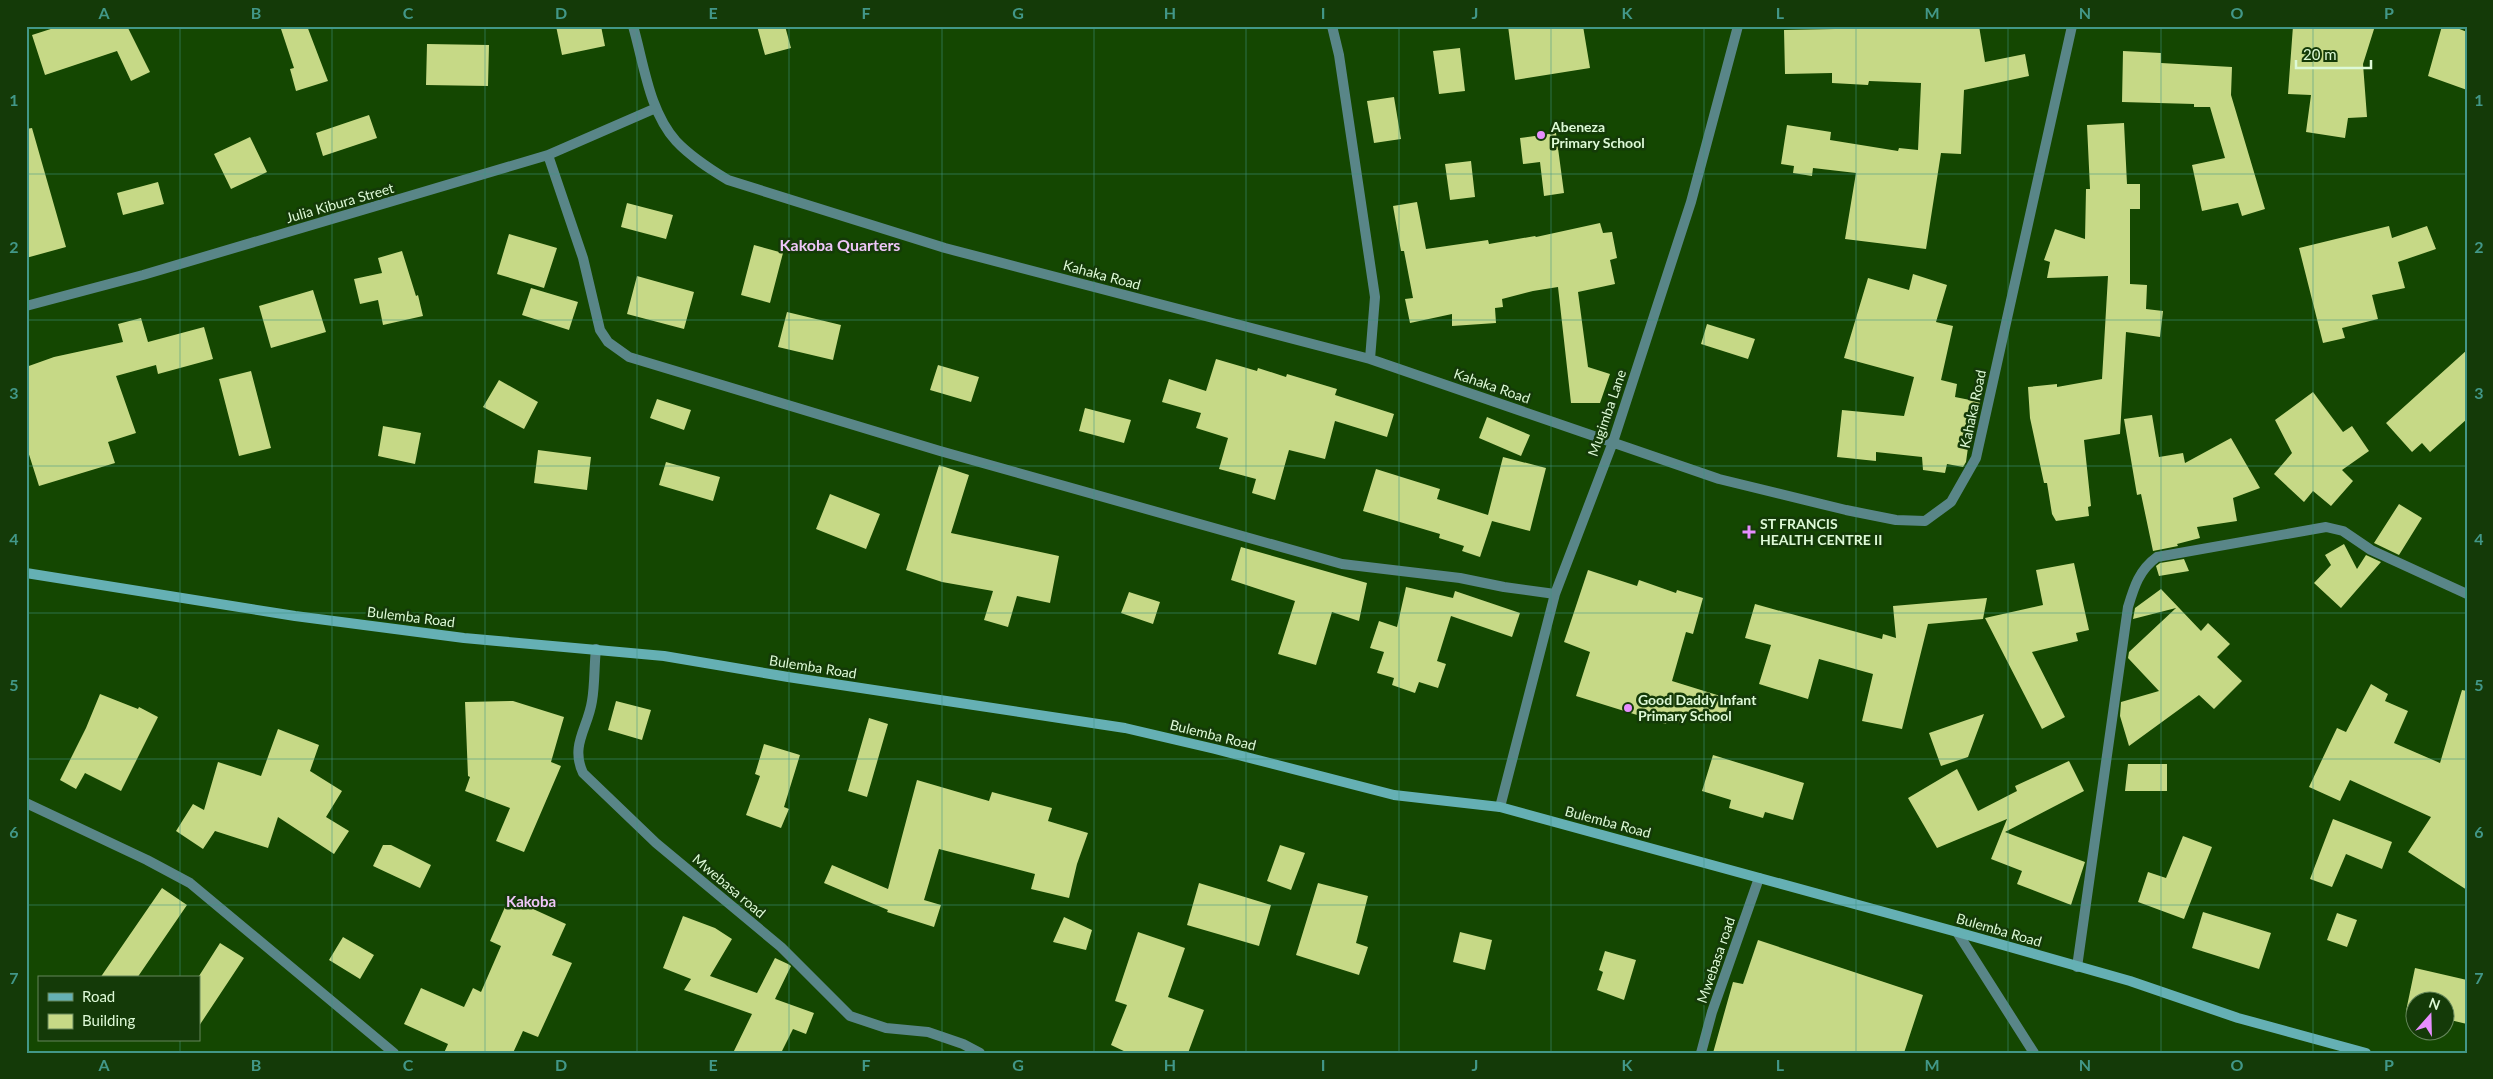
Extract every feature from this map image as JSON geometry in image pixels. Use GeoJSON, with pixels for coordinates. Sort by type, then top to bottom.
{"type":"FeatureCollection","features":[{"type":"Feature","properties":{"kind":"main road","name":"Bulemba Road"},"geometry":{"type":"LineString","coordinates":[[26,573],[294,616],[464,638],[664,656],[797,679],[1125,728],[1394,795],[1500,807],[2077,966],[2238,1018],[2366,1053]]}},
{"type":"Feature","properties":{"kind":"street","name":"Kahaka Road"},"geometry":{"type":"LineString","coordinates":[[633,26],[656,108],[676,140],[702,163],[728,180],[945,248],[1370,359],[1719,479],[1896,520],[1924,521],[1951,502],[1976,458],[2072,26]]}},
{"type":"Feature","properties":{"kind":"street"},"geometry":{"type":"LineString","coordinates":[[1332,26],[1340,56],[1375,297],[1370,359]]}},
{"type":"Feature","properties":{"kind":"street","name":"Mugimba Lane"},"geometry":{"type":"LineString","coordinates":[[1500,807],[1555,594],[1613,442],[1692,202],[1738,26]]}},
{"type":"Feature","properties":{"kind":"street","name":"Julia Kibura Street"},"geometry":{"type":"LineString","coordinates":[[26,306],[143,275],[548,156],[656,108]]}},
{"type":"Feature","properties":{"kind":"street"},"geometry":{"type":"LineString","coordinates":[[548,156],[583,258],[600,330],[608,342],[629,356],[940,451],[1342,564],[1460,578],[1504,587],[1555,594]]}},
{"type":"Feature","properties":{"kind":"street"},"geometry":{"type":"LineString","coordinates":[[2077,966],[2127,616],[2135,583],[2145,565],[2157,557],[2326,527],[2343,531],[2371,550],[2467,594]]}},
{"type":"Feature","properties":{"kind":"street","name":"Mwebasa road"},"geometry":{"type":"LineString","coordinates":[[596,650],[592,702],[577,748],[577,761],[582,773],[656,843],[781,947],[850,1016],[886,1028],[928,1032],[963,1044],[980,1053]]}},
{"type":"Feature","properties":{"kind":"street"},"geometry":{"type":"LineString","coordinates":[[26,803],[147,860],[190,883],[394,1053]]}},
{"type":"Feature","properties":{"kind":"street","name":"Mwebasa road"},"geometry":{"type":"LineString","coordinates":[[1702,1053],[1712,1012],[1760,878]]}},
{"type":"Feature","properties":{"kind":"street"},"geometry":{"type":"LineString","coordinates":[[1957,932],[2034,1053]]}},
{"type":"Feature","properties":{"kind":"building"},"geometry":{"type":"Polygon","coordinates":[[[60,26],[127,26],[150,72],[131,81],[117,51],[45,75],[32,35],[60,26]]]}},
{"type":"Feature","properties":{"kind":"building"},"geometry":{"type":"Polygon","coordinates":[[[280,26],[307,26],[328,81],[296,91],[290,69],[294,68],[280,26]]]}},
{"type":"Feature","properties":{"kind":"building"},"geometry":{"type":"Polygon","coordinates":[[[556,26],[601,26],[605,46],[562,55],[556,26]]]}},
{"type":"Feature","properties":{"kind":"building"},"geometry":{"type":"Polygon","coordinates":[[[757,26],[785,26],[791,48],[765,55],[757,26]]]}},
{"type":"Feature","properties":{"kind":"building"},"geometry":{"type":"Polygon","coordinates":[[[1508,26],[1583,26],[1590,68],[1515,80],[1508,26]]]}},
{"type":"Feature","properties":{"kind":"building"},"geometry":{"type":"Polygon","coordinates":[[[1835,26],[1979,26],[1985,62],[2025,54],[2029,76],[1964,90],[1961,154],[1941,153],[1926,249],[1845,239],[1856,173],[1813,168],[1812,176],[1793,173],[1794,166],[1781,164],[1787,125],[1831,132],[1830,140],[1898,151],[1899,148],[1918,150],[1921,83],[1869,81],[1868,85],[1832,83],[1832,73],[1785,74],[1784,30],[1835,29],[1835,26]]]}},
{"type":"Feature","properties":{"kind":"building"},"geometry":{"type":"Polygon","coordinates":[[[2293,26],[2375,26],[2363,64],[2367,117],[2348,118],[2345,138],[2306,132],[2311,95],[2288,94],[2293,26]]]}},
{"type":"Feature","properties":{"kind":"building"},"geometry":{"type":"Polygon","coordinates":[[[2442,26],[2452,26],[2467,32],[2467,90],[2428,76],[2442,26]]]}},
{"type":"Feature","properties":{"kind":"building"},"geometry":{"type":"Polygon","coordinates":[[[427,44],[489,45],[488,86],[426,85],[427,44]]]}},
{"type":"Feature","properties":{"kind":"building"},"geometry":{"type":"Polygon","coordinates":[[[1460,48],[1465,91],[1439,94],[1433,51],[1460,48]]]}},
{"type":"Feature","properties":{"kind":"building"},"geometry":{"type":"Polygon","coordinates":[[[2123,51],[2161,53],[2161,63],[2232,67],[2231,95],[2265,209],[2242,216],[2238,203],[2202,211],[2192,165],[2225,158],[2210,107],[2194,107],[2194,104],[2122,102],[2123,51]]]}},
{"type":"Feature","properties":{"kind":"building"},"geometry":{"type":"Polygon","coordinates":[[[1394,97],[1401,139],[1374,143],[1367,101],[1394,97]]]}},
{"type":"Feature","properties":{"kind":"building"},"geometry":{"type":"Polygon","coordinates":[[[369,115],[377,138],[323,156],[316,133],[369,115]]]}},
{"type":"Feature","properties":{"kind":"building"},"geometry":{"type":"Polygon","coordinates":[[[2124,123],[2127,184],[2140,184],[2140,209],[2130,209],[2130,284],[2147,285],[2146,309],[2163,311],[2160,337],[2126,332],[2120,434],[2084,440],[2091,506],[2088,507],[2089,516],[2056,521],[2052,514],[2047,483],[2044,483],[2030,418],[2028,387],[2057,384],[2057,387],[2102,379],[2108,276],[2047,278],[2050,262],[2044,260],[2055,229],[2085,239],[2086,189],[2090,189],[2087,125],[2124,123]]]}},
{"type":"Feature","properties":{"kind":"building"},"geometry":{"type":"Polygon","coordinates":[[[32,128],[66,247],[26,258],[26,129],[32,128]]]}},
{"type":"Feature","properties":{"kind":"building"},"geometry":{"type":"Polygon","coordinates":[[[1556,133],[1564,193],[1544,196],[1540,162],[1523,164],[1520,138],[1556,133]]]}},
{"type":"Feature","properties":{"kind":"building"},"geometry":{"type":"Polygon","coordinates":[[[250,137],[267,172],[231,189],[214,154],[250,137]]]}},
{"type":"Feature","properties":{"kind":"building"},"geometry":{"type":"Polygon","coordinates":[[[1471,161],[1475,197],[1450,200],[1445,164],[1471,161]]]}},
{"type":"Feature","properties":{"kind":"building"},"geometry":{"type":"Polygon","coordinates":[[[158,182],[164,204],[123,215],[117,193],[158,182]]]}},
{"type":"Feature","properties":{"kind":"building"},"geometry":{"type":"Polygon","coordinates":[[[1417,202],[1426,249],[1488,240],[1489,244],[1536,237],[1600,223],[1603,233],[1612,232],[1617,258],[1610,260],[1615,284],[1578,292],[1588,367],[1610,374],[1600,403],[1571,403],[1558,287],[1502,299],[1503,307],[1495,308],[1496,323],[1452,326],[1452,314],[1410,323],[1405,299],[1413,298],[1404,251],[1401,251],[1393,206],[1417,202]]]}},
{"type":"Feature","properties":{"kind":"building"},"geometry":{"type":"Polygon","coordinates":[[[627,203],[673,215],[666,239],[621,227],[627,203]]]}},
{"type":"Feature","properties":{"kind":"building"},"geometry":{"type":"Polygon","coordinates":[[[2389,226],[2392,238],[2427,226],[2436,249],[2398,262],[2405,288],[2372,295],[2378,319],[2342,328],[2345,338],[2323,343],[2299,248],[2389,226]]]}},
{"type":"Feature","properties":{"kind":"building"},"geometry":{"type":"Polygon","coordinates":[[[509,234],[557,248],[544,288],[497,274],[509,234]]]}},
{"type":"Feature","properties":{"kind":"building"},"geometry":{"type":"Polygon","coordinates":[[[754,245],[783,253],[770,303],[741,295],[754,245]]]}},
{"type":"Feature","properties":{"kind":"building"},"geometry":{"type":"Polygon","coordinates":[[[402,251],[416,296],[418,295],[423,316],[383,325],[378,300],[360,304],[354,279],[382,273],[378,258],[402,251]]]}},
{"type":"Feature","properties":{"kind":"building"},"geometry":{"type":"Polygon","coordinates":[[[1913,274],[1947,285],[1936,322],[1953,326],[1941,380],[1957,384],[1955,397],[1980,402],[1975,427],[1971,426],[1966,462],[1963,467],[1947,464],[1945,473],[1923,470],[1922,457],[1876,452],[1876,461],[1837,457],[1842,410],[1904,416],[1914,377],[1844,358],[1868,278],[1909,290],[1913,274]]]}},
{"type":"Feature","properties":{"kind":"building"},"geometry":{"type":"Polygon","coordinates":[[[637,276],[694,292],[684,329],[627,314],[637,276]]]}},
{"type":"Feature","properties":{"kind":"building"},"geometry":{"type":"Polygon","coordinates":[[[531,288],[578,302],[569,330],[522,315],[531,288]]]}},
{"type":"Feature","properties":{"kind":"building"},"geometry":{"type":"Polygon","coordinates":[[[313,290],[326,332],[271,348],[259,306],[313,290]]]}},
{"type":"Feature","properties":{"kind":"building"},"geometry":{"type":"Polygon","coordinates":[[[787,312],[841,325],[833,360],[778,347],[787,312]]]}},
{"type":"Feature","properties":{"kind":"building"},"geometry":{"type":"Polygon","coordinates":[[[141,318],[148,342],[204,327],[213,359],[158,374],[156,365],[116,376],[136,433],[108,442],[115,463],[39,486],[26,445],[26,367],[54,357],[123,342],[118,324],[141,318]]]}},
{"type":"Feature","properties":{"kind":"building"},"geometry":{"type":"Polygon","coordinates":[[[1707,324],[1755,339],[1748,359],[1701,344],[1707,324]]]}},
{"type":"Feature","properties":{"kind":"building"},"geometry":{"type":"Polygon","coordinates":[[[2467,350],[2467,419],[2430,452],[2422,443],[2412,452],[2386,423],[2467,350]]]}},
{"type":"Feature","properties":{"kind":"building"},"geometry":{"type":"Polygon","coordinates":[[[1216,359],[1257,371],[1258,368],[1286,377],[1287,374],[1337,389],[1335,395],[1394,414],[1387,437],[1335,421],[1325,459],[1289,450],[1275,500],[1252,493],[1256,479],[1219,469],[1228,438],[1196,428],[1201,413],[1162,402],[1169,379],[1206,391],[1216,359]]]}},
{"type":"Feature","properties":{"kind":"building"},"geometry":{"type":"Polygon","coordinates":[[[938,365],[979,377],[971,402],[930,390],[938,365]]]}},
{"type":"Feature","properties":{"kind":"building"},"geometry":{"type":"Polygon","coordinates":[[[251,371],[271,448],[239,456],[219,379],[251,371]]]}},
{"type":"Feature","properties":{"kind":"building"},"geometry":{"type":"Polygon","coordinates":[[[499,380],[538,402],[524,429],[483,407],[499,380]]]}},
{"type":"Feature","properties":{"kind":"building"},"geometry":{"type":"Polygon","coordinates":[[[2313,392],[2343,432],[2352,426],[2369,451],[2342,470],[2353,481],[2331,506],[2313,491],[2304,502],[2274,474],[2292,453],[2275,420],[2313,392]]]}},
{"type":"Feature","properties":{"kind":"building"},"geometry":{"type":"Polygon","coordinates":[[[657,399],[691,410],[684,430],[650,418],[657,399]]]}},
{"type":"Feature","properties":{"kind":"building"},"geometry":{"type":"Polygon","coordinates":[[[1085,408],[1131,420],[1124,443],[1079,431],[1085,408]]]}},
{"type":"Feature","properties":{"kind":"building"},"geometry":{"type":"Polygon","coordinates":[[[2152,415],[2159,457],[2183,453],[2185,463],[2231,438],[2260,488],[2233,498],[2237,521],[2197,527],[2200,538],[2177,544],[2178,546],[2153,551],[2141,494],[2137,495],[2124,419],[2152,415]]]}},
{"type":"Feature","properties":{"kind":"building"},"geometry":{"type":"Polygon","coordinates":[[[1487,417],[1530,435],[1521,456],[1479,438],[1487,417]]]}},
{"type":"Feature","properties":{"kind":"building"},"geometry":{"type":"Polygon","coordinates":[[[383,426],[421,433],[415,464],[378,456],[383,426]]]}},
{"type":"Feature","properties":{"kind":"building"},"geometry":{"type":"Polygon","coordinates":[[[538,450],[591,457],[587,490],[534,483],[538,450]]]}},
{"type":"Feature","properties":{"kind":"building"},"geometry":{"type":"Polygon","coordinates":[[[1503,457],[1546,468],[1530,531],[1492,521],[1480,557],[1462,551],[1464,546],[1439,538],[1440,534],[1363,511],[1376,469],[1440,489],[1437,499],[1488,515],[1503,457]]]}},
{"type":"Feature","properties":{"kind":"building"},"geometry":{"type":"Polygon","coordinates":[[[666,462],[720,477],[713,501],[659,485],[666,462]]]}},
{"type":"Feature","properties":{"kind":"building"},"geometry":{"type":"Polygon","coordinates":[[[939,465],[969,475],[951,533],[1059,556],[1050,603],[1017,596],[1008,627],[984,620],[993,591],[942,582],[906,570],[939,465]]]}},
{"type":"Feature","properties":{"kind":"building"},"geometry":{"type":"Polygon","coordinates":[[[830,494],[880,514],[866,549],[816,529],[830,494]]]}},
{"type":"Feature","properties":{"kind":"building"},"geometry":{"type":"Polygon","coordinates":[[[2399,504],[2422,518],[2399,555],[2374,543],[2399,504]]]}},
{"type":"Feature","properties":{"kind":"building"},"geometry":{"type":"Polygon","coordinates":[[[2344,544],[2357,569],[2366,555],[2381,562],[2341,608],[2314,583],[2331,565],[2325,555],[2344,544]]]}},
{"type":"Feature","properties":{"kind":"building"},"geometry":{"type":"Polygon","coordinates":[[[1241,547],[1367,583],[1359,621],[1332,612],[1316,665],[1278,654],[1295,601],[1231,580],[1241,547]]]}},
{"type":"Feature","properties":{"kind":"building"},"geometry":{"type":"Polygon","coordinates":[[[2184,559],[2189,571],[2159,576],[2156,566],[2160,563],[2184,559]]]}},
{"type":"Feature","properties":{"kind":"building"},"geometry":{"type":"Polygon","coordinates":[[[2074,563],[2089,630],[2076,633],[2078,641],[2032,652],[2065,717],[2042,729],[1985,618],[2043,605],[2036,570],[2074,563]]]}},
{"type":"Feature","properties":{"kind":"building"},"geometry":{"type":"Polygon","coordinates":[[[1588,570],[1637,586],[1639,580],[1676,593],[1677,590],[1703,598],[1693,634],[1686,632],[1672,681],[1730,699],[1723,723],[1685,712],[1682,724],[1667,720],[1666,724],[1576,696],[1590,652],[1564,642],[1588,570]]]}},
{"type":"Feature","properties":{"kind":"building"},"geometry":{"type":"Polygon","coordinates":[[[1406,587],[1453,598],[1455,591],[1520,613],[1512,637],[1451,616],[1437,661],[1446,664],[1438,688],[1419,682],[1415,693],[1392,685],[1394,678],[1377,673],[1384,652],[1370,648],[1379,621],[1397,627],[1406,587]]]}},
{"type":"Feature","properties":{"kind":"building"},"geometry":{"type":"Polygon","coordinates":[[[2161,589],[2201,631],[2208,623],[2230,644],[2217,657],[2242,681],[2214,709],[2199,695],[2129,746],[2120,716],[2121,702],[2159,691],[2128,658],[2129,652],[2176,608],[2133,619],[2135,608],[2161,589]]]}},
{"type":"Feature","properties":{"kind":"building"},"geometry":{"type":"Polygon","coordinates":[[[1129,592],[1160,602],[1153,624],[1121,613],[1129,592]]]}},
{"type":"Feature","properties":{"kind":"building"},"geometry":{"type":"Polygon","coordinates":[[[1987,598],[1983,619],[1928,624],[1902,729],[1862,721],[1873,674],[1819,659],[1808,699],[1759,684],[1771,645],[1745,638],[1755,604],[1882,639],[1883,634],[1896,638],[1893,606],[1987,598]]]}},
{"type":"Feature","properties":{"kind":"building"},"geometry":{"type":"Polygon","coordinates":[[[2371,684],[2388,694],[2385,701],[2408,711],[2394,743],[2440,763],[2462,690],[2467,691],[2467,890],[2408,852],[2431,817],[2350,780],[2340,801],[2309,787],[2337,728],[2346,732],[2371,684]]]}},
{"type":"Feature","properties":{"kind":"building"},"geometry":{"type":"Polygon","coordinates":[[[100,694],[138,709],[139,707],[158,717],[121,791],[85,773],[76,789],[60,780],[86,728],[100,694]]]}},
{"type":"Feature","properties":{"kind":"building"},"geometry":{"type":"Polygon","coordinates":[[[513,701],[564,717],[551,762],[561,766],[524,852],[496,841],[510,808],[465,791],[470,777],[468,776],[465,702],[513,701]]]}},
{"type":"Feature","properties":{"kind":"building"},"geometry":{"type":"Polygon","coordinates":[[[616,701],[651,710],[642,740],[608,730],[616,701]]]}},
{"type":"Feature","properties":{"kind":"building"},"geometry":{"type":"Polygon","coordinates":[[[1984,714],[1968,757],[1941,766],[1929,733],[1984,714]]]}},
{"type":"Feature","properties":{"kind":"building"},"geometry":{"type":"Polygon","coordinates":[[[869,718],[888,724],[867,797],[848,791],[869,718]]]}},
{"type":"Feature","properties":{"kind":"building"},"geometry":{"type":"Polygon","coordinates":[[[278,729],[319,745],[310,771],[342,791],[326,817],[349,831],[334,854],[278,817],[268,848],[215,831],[203,849],[176,831],[193,804],[204,810],[218,762],[261,776],[278,729]]]}},
{"type":"Feature","properties":{"kind":"building"},"geometry":{"type":"Polygon","coordinates":[[[764,744],[800,755],[784,807],[789,809],[781,828],[746,815],[760,776],[755,774],[764,744]]]}},
{"type":"Feature","properties":{"kind":"building"},"geometry":{"type":"Polygon","coordinates":[[[1713,755],[1804,783],[1793,820],[1765,812],[1763,818],[1729,808],[1731,800],[1702,791],[1713,755]]]}},
{"type":"Feature","properties":{"kind":"building"},"geometry":{"type":"Polygon","coordinates":[[[2069,761],[2084,791],[2005,832],[2085,862],[2071,905],[2017,884],[2022,871],[1991,859],[2007,819],[1937,848],[1908,798],[1957,769],[1978,811],[2017,791],[2015,786],[2069,761]]]}},
{"type":"Feature","properties":{"kind":"building"},"geometry":{"type":"Polygon","coordinates":[[[2128,764],[2167,764],[2167,791],[2125,791],[2128,764]]]}},
{"type":"Feature","properties":{"kind":"building"},"geometry":{"type":"Polygon","coordinates":[[[917,780],[989,801],[992,792],[1052,808],[1048,821],[1088,833],[1077,864],[1069,898],[1031,889],[1035,874],[939,849],[924,900],[941,905],[934,927],[887,912],[888,910],[824,883],[832,865],[888,889],[917,780]]]}},
{"type":"Feature","properties":{"kind":"building"},"geometry":{"type":"Polygon","coordinates":[[[2333,819],[2392,842],[2382,869],[2346,854],[2332,887],[2310,879],[2333,819]]]}},
{"type":"Feature","properties":{"kind":"building"},"geometry":{"type":"Polygon","coordinates":[[[2183,836],[2212,847],[2184,919],[2138,902],[2148,872],[2166,878],[2183,836]]]}},
{"type":"Feature","properties":{"kind":"building"},"geometry":{"type":"Polygon","coordinates":[[[383,845],[391,845],[431,865],[420,888],[373,866],[383,845]]]}},
{"type":"Feature","properties":{"kind":"building"},"geometry":{"type":"Polygon","coordinates":[[[1280,845],[1305,853],[1291,890],[1267,881],[1280,845]]]}},
{"type":"Feature","properties":{"kind":"building"},"geometry":{"type":"Polygon","coordinates":[[[1199,883],[1271,905],[1259,946],[1187,925],[1199,883]]]}},
{"type":"Feature","properties":{"kind":"building"},"geometry":{"type":"Polygon","coordinates":[[[1318,883],[1368,896],[1356,943],[1368,947],[1359,975],[1296,955],[1318,883]]]}},
{"type":"Feature","properties":{"kind":"building"},"geometry":{"type":"Polygon","coordinates":[[[162,888],[187,905],[138,976],[101,976],[162,888]]]}},
{"type":"Feature","properties":{"kind":"building"},"geometry":{"type":"Polygon","coordinates":[[[509,898],[566,924],[552,955],[572,963],[538,1037],[523,1031],[513,1053],[444,1053],[448,1044],[404,1024],[421,988],[464,1007],[473,988],[481,992],[501,946],[490,941],[509,898]]]}},
{"type":"Feature","properties":{"kind":"building"},"geometry":{"type":"Polygon","coordinates":[[[2203,912],[2271,933],[2259,969],[2192,948],[2203,912]]]}},
{"type":"Feature","properties":{"kind":"building"},"geometry":{"type":"Polygon","coordinates":[[[2337,913],[2357,920],[2347,947],[2327,940],[2337,913]]]}},
{"type":"Feature","properties":{"kind":"building"},"geometry":{"type":"Polygon","coordinates":[[[683,916],[715,928],[732,939],[710,976],[757,993],[775,958],[791,966],[775,999],[814,1013],[806,1034],[793,1029],[781,1053],[733,1053],[752,1014],[684,990],[691,979],[663,968],[683,916]]]}},
{"type":"Feature","properties":{"kind":"building"},"geometry":{"type":"Polygon","coordinates":[[[1064,917],[1092,930],[1086,950],[1053,942],[1064,917]]]}},
{"type":"Feature","properties":{"kind":"building"},"geometry":{"type":"Polygon","coordinates":[[[1138,932],[1185,948],[1168,997],[1204,1010],[1188,1053],[1128,1053],[1111,1045],[1127,1005],[1115,1001],[1138,932]]]}},
{"type":"Feature","properties":{"kind":"building"},"geometry":{"type":"Polygon","coordinates":[[[1460,932],[1492,940],[1485,970],[1453,962],[1460,932]]]}},
{"type":"Feature","properties":{"kind":"building"},"geometry":{"type":"Polygon","coordinates":[[[343,937],[374,955],[360,979],[329,960],[343,937]]]}},
{"type":"Feature","properties":{"kind":"building"},"geometry":{"type":"Polygon","coordinates":[[[1758,940],[1923,995],[1904,1053],[1713,1053],[1733,982],[1743,984],[1758,940]]]}},
{"type":"Feature","properties":{"kind":"building"},"geometry":{"type":"Polygon","coordinates":[[[220,943],[244,958],[200,1024],[200,976],[220,943]]]}},
{"type":"Feature","properties":{"kind":"building"},"geometry":{"type":"Polygon","coordinates":[[[1605,951],[1636,960],[1624,1000],[1597,990],[1603,972],[1599,970],[1605,951]]]}},
{"type":"Feature","properties":{"kind":"building"},"geometry":{"type":"Polygon","coordinates":[[[2415,968],[2467,980],[2467,1024],[2456,1021],[2456,992],[2410,992],[2415,968]]]}},
{"type":"Feature","properties":{"kind":"place","name":"Abeneza Primary School"},"geometry":{"type":"Point","coordinates":[1541,135]}},
{"type":"Feature","properties":{"kind":"place","name":"ST FRANCIS HEALTH CENTRE II"},"geometry":{"type":"Point","coordinates":[1749,532]}},
{"type":"Feature","properties":{"kind":"place","name":"Good Daddy Infant Primary School"},"geometry":{"type":"Point","coordinates":[1628,708]}},
{"type":"Feature","properties":{"kind":"district","name":"Kakoba Quarters"},"geometry":{"type":"Point","coordinates":[840,245]}},
{"type":"Feature","properties":{"kind":"district","name":"Kakoba"},"geometry":{"type":"Point","coordinates":[531,902]}}]}
